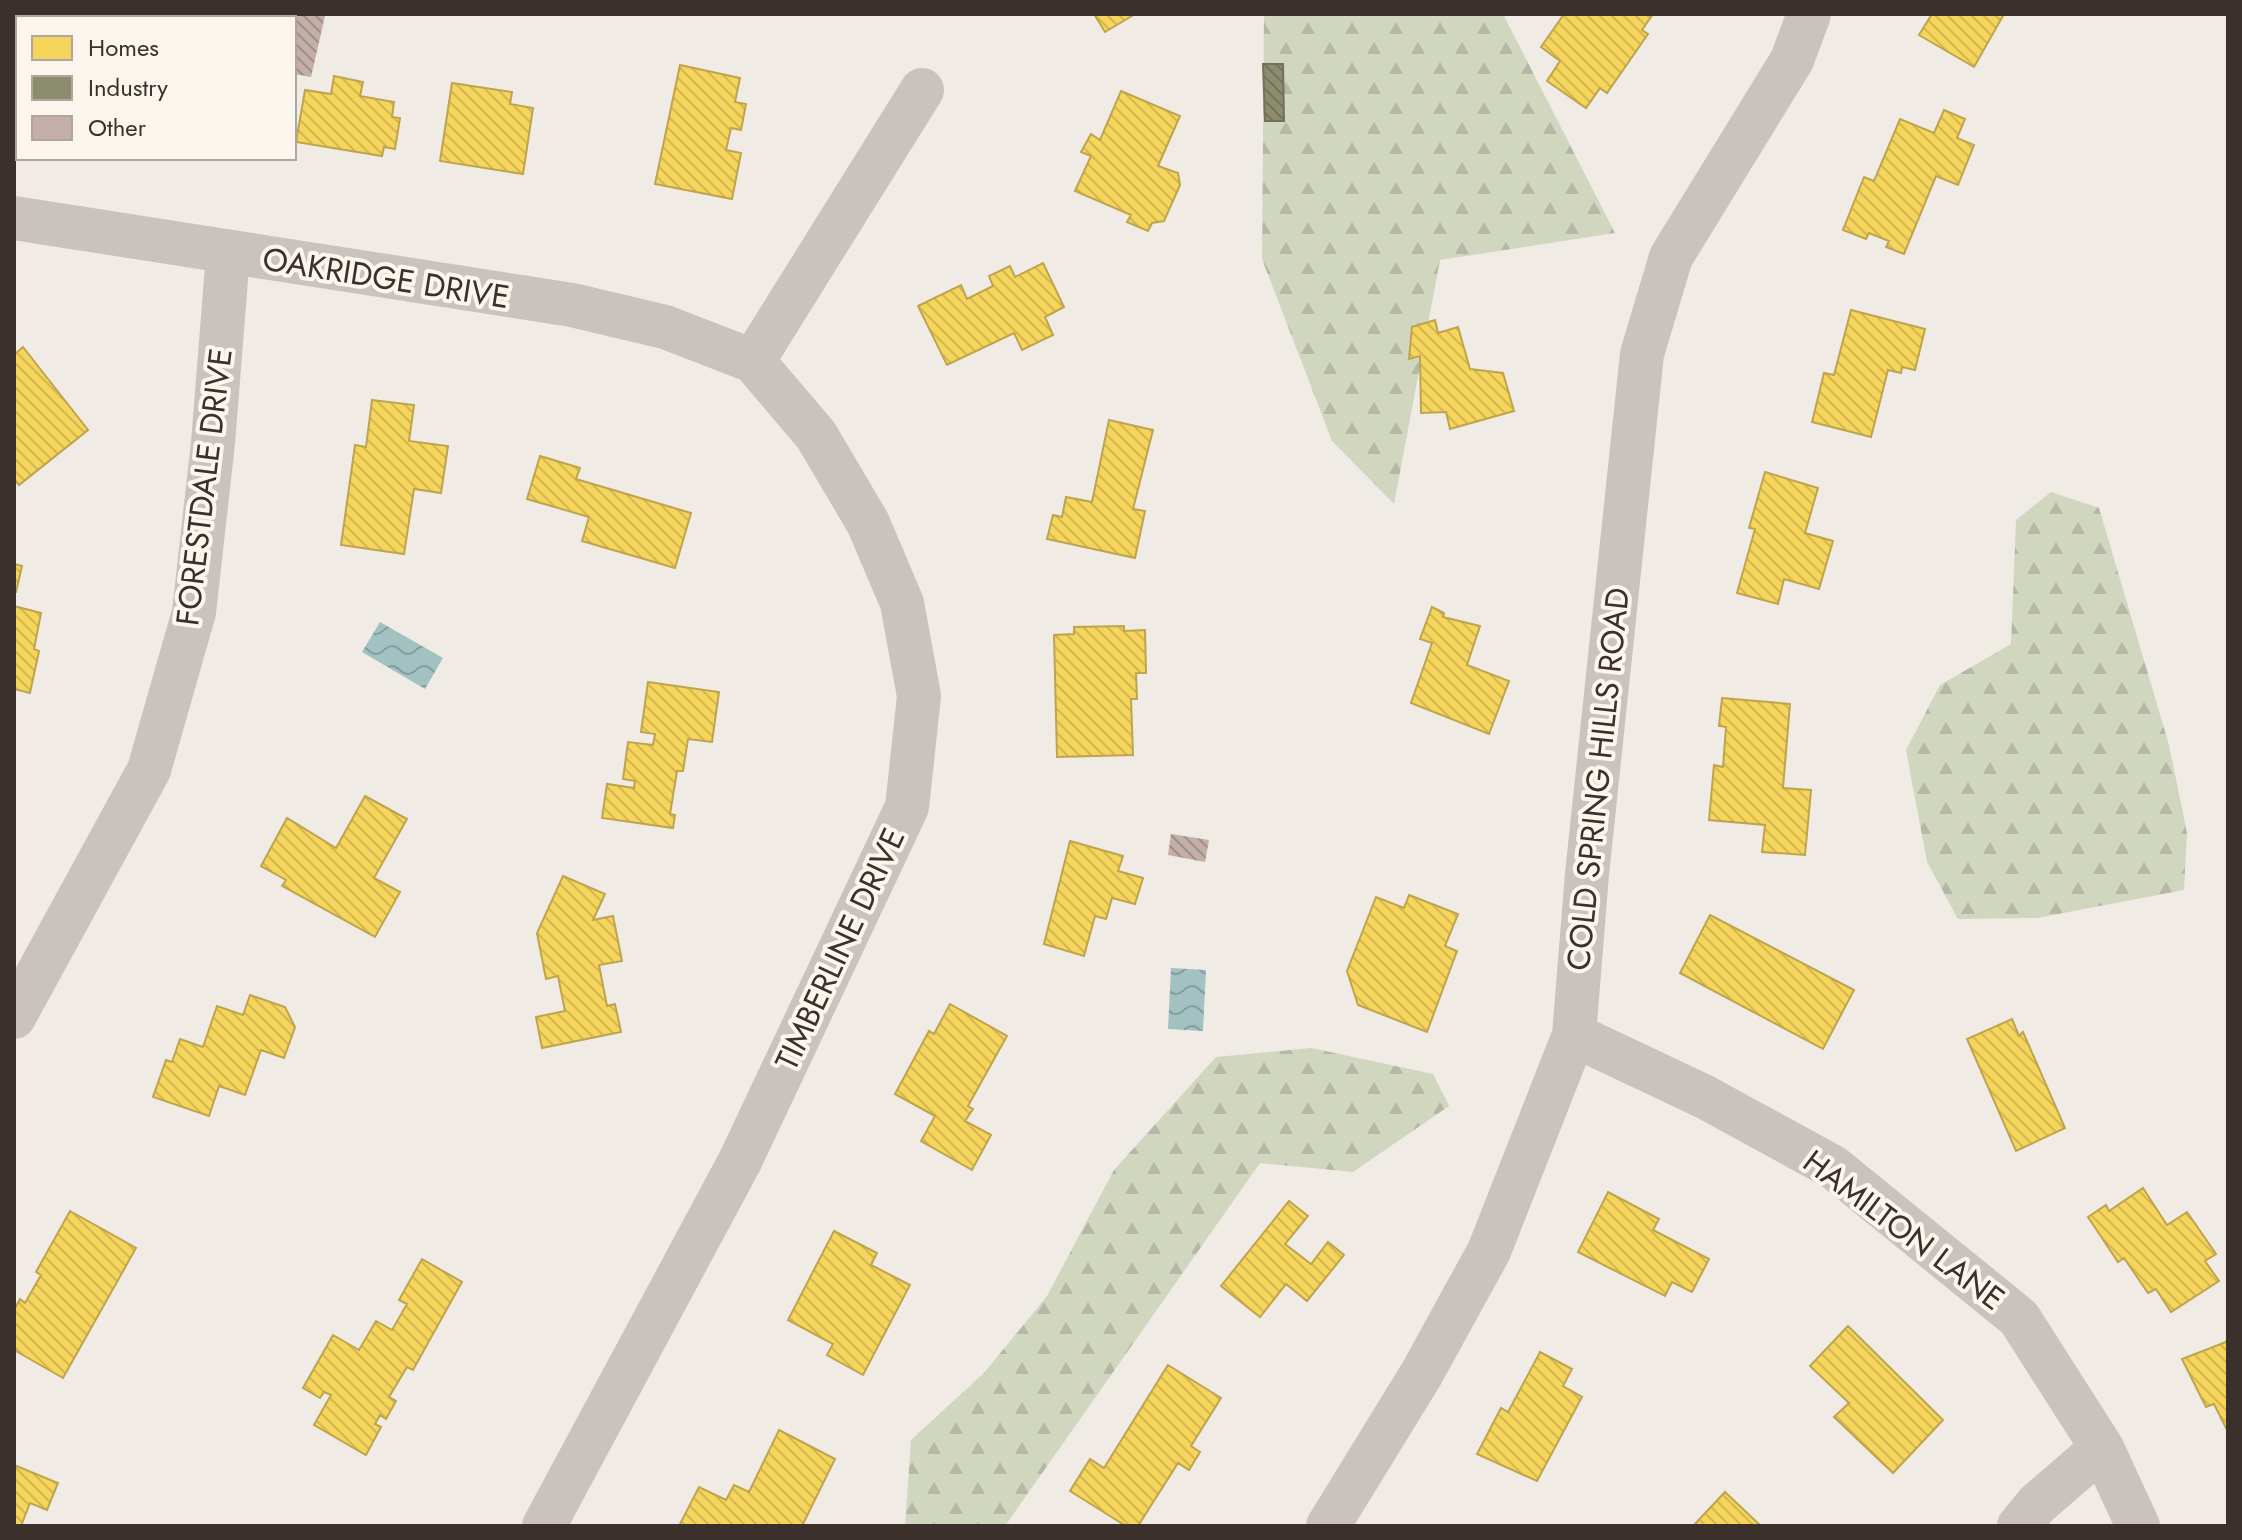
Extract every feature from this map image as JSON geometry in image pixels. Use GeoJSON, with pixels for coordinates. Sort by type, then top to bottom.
{"type":"FeatureCollection","features":[{"type":"Feature","properties":{"kind":"street","name":"COLD SPRING HILLS ROAD"},"geometry":{"type":"LineString","coordinates":[[1328,1526],[1422,1373],[1489,1251],[1574,1035],[1587,874],[1642,354],[1671,257],[1792,60],[1809,14]]}},
{"type":"Feature","properties":{"kind":"street"},"geometry":{"type":"LineString","coordinates":[[753,361],[922,90]]}},
{"type":"Feature","properties":{"kind":"street","name":"OAKRIDGE DRIVE"},"geometry":{"type":"LineString","coordinates":[[14,218],[228,254],[572,305],[665,327],[753,361]]}},
{"type":"Feature","properties":{"kind":"street","name":"FORESTDALE DRIVE"},"geometry":{"type":"LineString","coordinates":[[14,1017],[149,770],[194,612],[228,254]]}},
{"type":"Feature","properties":{"kind":"street","name":"TIMBERLINE DRIVE"},"geometry":{"type":"LineString","coordinates":[[544,1526],[740,1161],[907,807],[919,696],[902,603],[868,523],[816,435],[753,361]]}},
{"type":"Feature","properties":{"kind":"street","name":"HAMILTON LANE"},"geometry":{"type":"LineString","coordinates":[[1574,1035],[1705,1097],[1833,1167],[2019,1318],[2102,1448],[2138,1526]]}},
{"type":"Feature","properties":{"kind":"street"},"geometry":{"type":"LineString","coordinates":[[2019,1526],[2037,1504],[2102,1448]]}},
{"type":"Feature","properties":{"kind":"green space"},"geometry":{"type":"Polygon","coordinates":[[[1264,14],[1503,14],[1615,233],[1440,260],[1394,504],[1332,441],[1262,259],[1264,14]]]}},
{"type":"Feature","properties":{"kind":"green space"},"geometry":{"type":"Polygon","coordinates":[[[2051,492],[2099,508],[2169,745],[2187,833],[2184,890],[2037,918],[1958,919],[1927,862],[1906,750],[1940,685],[2011,644],[2016,520],[2051,492]]]}},
{"type":"Feature","properties":{"kind":"green space"},"geometry":{"type":"Polygon","coordinates":[[[1311,1048],[1433,1074],[1449,1106],[1353,1172],[1260,1163],[1005,1526],[905,1526],[911,1440],[984,1373],[1047,1296],[1114,1170],[1216,1057],[1311,1048]]]}},
{"type":"Feature","properties":{"kind":"water"},"geometry":{"type":"Polygon","coordinates":[[[380,622],[443,658],[425,689],[362,652],[380,622]]]}},
{"type":"Feature","properties":{"kind":"water"},"geometry":{"type":"Polygon","coordinates":[[[1171,968],[1206,970],[1203,1031],[1168,1029],[1171,968]]]}},
{"type":"Feature","properties":{"kind":"building: Homes"},"geometry":{"type":"Polygon","coordinates":[[[1094,14],[1135,14],[1105,32],[1094,14]]]}},
{"type":"Feature","properties":{"kind":"building: Homes"},"geometry":{"type":"Polygon","coordinates":[[[1564,14],[1653,14],[1642,30],[1648,34],[1607,93],[1600,88],[1586,108],[1547,81],[1560,61],[1541,47],[1564,14]]]}},
{"type":"Feature","properties":{"kind":"building: Homes"},"geometry":{"type":"Polygon","coordinates":[[[1932,14],[2004,14],[1974,67],[1919,35],[1932,14]]]}},
{"type":"Feature","properties":{"kind":"building: Homes"},"geometry":{"type":"Polygon","coordinates":[[[680,65],[740,78],[735,102],[746,104],[741,130],[731,128],[726,150],[741,153],[732,199],[655,184],[680,65]]]}},
{"type":"Feature","properties":{"kind":"building: Homes"},"geometry":{"type":"Polygon","coordinates":[[[334,76],[363,82],[360,96],[394,102],[392,117],[400,118],[395,149],[384,147],[382,156],[296,142],[305,90],[331,94],[334,76]]]}},
{"type":"Feature","properties":{"kind":"building: Homes"},"geometry":{"type":"Polygon","coordinates":[[[452,83],[512,92],[510,104],[533,108],[523,174],[440,161],[452,83]]]}},
{"type":"Feature","properties":{"kind":"building: Homes"},"geometry":{"type":"Polygon","coordinates":[[[1121,91],[1180,116],[1158,166],[1178,173],[1180,185],[1164,221],[1152,223],[1148,231],[1127,222],[1131,215],[1075,191],[1091,156],[1081,152],[1091,134],[1100,140],[1121,91]]]}},
{"type":"Feature","properties":{"kind":"building: Homes"},"geometry":{"type":"Polygon","coordinates":[[[1944,110],[1965,119],[1957,138],[1974,145],[1958,185],[1936,176],[1904,254],[1886,247],[1889,241],[1869,233],[1866,239],[1843,230],[1864,177],[1874,181],[1900,119],[1934,133],[1944,110]]]}},
{"type":"Feature","properties":{"kind":"building: Homes"},"geometry":{"type":"Polygon","coordinates":[[[1043,263],[1064,307],[1045,317],[1053,335],[1022,350],[1014,333],[947,365],[918,306],[961,285],[967,299],[993,286],[989,276],[1010,266],[1015,277],[1043,263]]]}},
{"type":"Feature","properties":{"kind":"building: Homes"},"geometry":{"type":"Polygon","coordinates":[[[1851,310],[1925,329],[1915,370],[1902,367],[1901,373],[1888,370],[1871,437],[1812,422],[1824,373],[1834,375],[1851,310]]]}},
{"type":"Feature","properties":{"kind":"building: Homes"},"geometry":{"type":"Polygon","coordinates":[[[1435,320],[1438,333],[1458,327],[1470,369],[1503,373],[1514,411],[1450,429],[1446,412],[1421,413],[1420,356],[1409,359],[1412,327],[1435,320]]]}},
{"type":"Feature","properties":{"kind":"building: Homes"},"geometry":{"type":"Polygon","coordinates":[[[23,347],[88,430],[19,485],[14,479],[14,355],[23,347]]]}},
{"type":"Feature","properties":{"kind":"building: Homes"},"geometry":{"type":"Polygon","coordinates":[[[372,400],[414,405],[409,441],[448,446],[441,493],[414,489],[404,554],[341,545],[355,445],[366,447],[372,400]]]}},
{"type":"Feature","properties":{"kind":"building: Homes"},"geometry":{"type":"Polygon","coordinates":[[[1109,420],[1153,430],[1133,509],[1145,511],[1135,558],[1047,539],[1053,515],[1062,517],[1066,497],[1092,502],[1109,420]]]}},
{"type":"Feature","properties":{"kind":"building: Homes"},"geometry":{"type":"Polygon","coordinates":[[[540,456],[580,468],[576,479],[691,513],[675,568],[582,541],[589,517],[527,499],[540,456]]]}},
{"type":"Feature","properties":{"kind":"building: Homes"},"geometry":{"type":"Polygon","coordinates":[[[1765,472],[1818,488],[1805,533],[1833,541],[1819,589],[1784,579],[1778,604],[1737,593],[1755,529],[1749,528],[1765,472]]]}},
{"type":"Feature","properties":{"kind":"building: Homes"},"geometry":{"type":"Polygon","coordinates":[[[14,564],[22,566],[16,592],[14,592],[14,564]]]}},
{"type":"Feature","properties":{"kind":"building: Homes"},"geometry":{"type":"Polygon","coordinates":[[[14,606],[41,613],[34,649],[39,651],[30,693],[14,689],[14,606]]]}},
{"type":"Feature","properties":{"kind":"building: Homes"},"geometry":{"type":"Polygon","coordinates":[[[1432,607],[1444,613],[1443,617],[1480,626],[1467,665],[1509,681],[1489,734],[1411,703],[1432,643],[1420,639],[1432,607]]]}},
{"type":"Feature","properties":{"kind":"building: Homes"},"geometry":{"type":"Polygon","coordinates":[[[1124,626],[1124,631],[1145,630],[1146,673],[1136,673],[1137,699],[1131,699],[1133,755],[1057,757],[1054,635],[1074,634],[1074,627],[1124,626]]]}},
{"type":"Feature","properties":{"kind":"building: Homes"},"geometry":{"type":"Polygon","coordinates":[[[648,682],[719,692],[712,742],[688,739],[683,771],[677,771],[670,814],[675,815],[673,828],[602,818],[607,784],[634,788],[635,781],[623,779],[628,742],[653,745],[655,734],[641,732],[648,682]]]}},
{"type":"Feature","properties":{"kind":"building: Homes"},"geometry":{"type":"Polygon","coordinates":[[[1722,698],[1790,704],[1783,788],[1811,790],[1805,855],[1762,852],[1765,825],[1709,820],[1714,765],[1723,767],[1726,727],[1719,726],[1722,698]]]}},
{"type":"Feature","properties":{"kind":"building: Homes"},"geometry":{"type":"Polygon","coordinates":[[[365,796],[407,819],[374,878],[400,892],[375,937],[282,886],[286,880],[261,866],[287,818],[336,848],[365,796]]]}},
{"type":"Feature","properties":{"kind":"building: Homes"},"geometry":{"type":"Polygon","coordinates":[[[1070,841],[1123,856],[1118,871],[1143,878],[1135,904],[1112,898],[1106,919],[1095,916],[1084,956],[1044,944],[1070,841]]]}},
{"type":"Feature","properties":{"kind":"building: Homes"},"geometry":{"type":"Polygon","coordinates":[[[563,876],[605,894],[593,920],[613,916],[622,961],[599,965],[607,1006],[615,1004],[621,1032],[542,1048],[536,1017],[565,1011],[558,976],[546,979],[537,933],[563,876]]]}},
{"type":"Feature","properties":{"kind":"building: Homes"},"geometry":{"type":"Polygon","coordinates":[[[1409,895],[1458,914],[1445,946],[1457,951],[1427,1032],[1358,1005],[1347,971],[1376,897],[1404,908],[1409,895]]]}},
{"type":"Feature","properties":{"kind":"building: Homes"},"geometry":{"type":"Polygon","coordinates":[[[1710,915],[1854,990],[1823,1049],[1680,973],[1710,915]]]}},
{"type":"Feature","properties":{"kind":"building: Homes"},"geometry":{"type":"Polygon","coordinates":[[[250,995],[285,1007],[295,1027],[284,1058],[261,1050],[245,1095],[219,1086],[209,1116],[153,1097],[166,1060],[172,1062],[180,1039],[203,1047],[217,1006],[243,1015],[250,995]]]}},
{"type":"Feature","properties":{"kind":"building: Homes"},"geometry":{"type":"Polygon","coordinates":[[[950,1004],[1007,1036],[968,1106],[973,1109],[965,1121],[991,1135],[972,1170],[921,1141],[935,1116],[895,1094],[929,1031],[934,1034],[950,1004]]]}},
{"type":"Feature","properties":{"kind":"building: Homes"},"geometry":{"type":"Polygon","coordinates":[[[2012,1019],[2019,1036],[2023,1032],[2065,1128],[2016,1151],[1967,1039],[2012,1019]]]}},
{"type":"Feature","properties":{"kind":"building: Homes"},"geometry":{"type":"Polygon","coordinates":[[[2143,1188],[2167,1225],[2187,1212],[2216,1254],[2205,1261],[2219,1281],[2171,1312],[2156,1289],[2148,1293],[2124,1258],[2118,1262],[2088,1217],[2106,1205],[2109,1211],[2143,1188]]]}},
{"type":"Feature","properties":{"kind":"building: Homes"},"geometry":{"type":"Polygon","coordinates":[[[1608,1192],[1659,1219],[1653,1230],[1709,1259],[1692,1292],[1672,1282],[1665,1296],[1578,1252],[1608,1192]]]}},
{"type":"Feature","properties":{"kind":"building: Homes"},"geometry":{"type":"Polygon","coordinates":[[[1289,1201],[1308,1216],[1285,1244],[1311,1264],[1328,1242],[1344,1255],[1307,1301],[1286,1284],[1260,1317],[1221,1286],[1289,1201]]]}},
{"type":"Feature","properties":{"kind":"building: Homes"},"geometry":{"type":"Polygon","coordinates":[[[70,1211],[136,1248],[63,1378],[14,1350],[14,1310],[20,1299],[25,1303],[41,1275],[36,1272],[70,1211]]]}},
{"type":"Feature","properties":{"kind":"building: Homes"},"geometry":{"type":"Polygon","coordinates":[[[834,1231],[877,1253],[871,1265],[910,1285],[863,1375],[827,1355],[833,1344],[788,1320],[834,1231]]]}},
{"type":"Feature","properties":{"kind":"building: Homes"},"geometry":{"type":"Polygon","coordinates":[[[422,1259],[462,1282],[413,1370],[407,1367],[389,1397],[396,1401],[386,1419],[380,1415],[375,1424],[381,1427],[366,1455],[314,1425],[331,1395],[324,1392],[320,1398],[303,1388],[333,1335],[359,1350],[376,1321],[392,1330],[407,1304],[399,1300],[422,1259]]]}},
{"type":"Feature","properties":{"kind":"building: Homes"},"geometry":{"type":"Polygon","coordinates":[[[1848,1326],[1943,1420],[1893,1473],[1834,1417],[1849,1403],[1810,1366],[1848,1326]]]}},
{"type":"Feature","properties":{"kind":"building: Homes"},"geometry":{"type":"Polygon","coordinates":[[[2228,1336],[2228,1432],[2214,1404],[2206,1407],[2182,1359],[2226,1342],[2228,1336]]]}},
{"type":"Feature","properties":{"kind":"building: Homes"},"geometry":{"type":"Polygon","coordinates":[[[1540,1352],[1572,1369],[1563,1386],[1582,1397],[1537,1481],[1477,1454],[1501,1408],[1508,1412],[1540,1352]]]}},
{"type":"Feature","properties":{"kind":"building: Homes"},"geometry":{"type":"Polygon","coordinates":[[[1168,1365],[1221,1398],[1191,1446],[1200,1452],[1189,1470],[1178,1463],[1138,1526],[1126,1526],[1070,1491],[1090,1459],[1104,1468],[1168,1365]]]}},
{"type":"Feature","properties":{"kind":"building: Homes"},"geometry":{"type":"Polygon","coordinates":[[[779,1430],[835,1459],[802,1526],[679,1526],[699,1487],[726,1500],[734,1485],[749,1492],[779,1430]]]}},
{"type":"Feature","properties":{"kind":"building: Homes"},"geometry":{"type":"Polygon","coordinates":[[[14,1465],[58,1483],[47,1510],[30,1503],[21,1526],[14,1526],[14,1465]]]}},
{"type":"Feature","properties":{"kind":"building: Homes"},"geometry":{"type":"Polygon","coordinates":[[[1725,1492],[1761,1526],[1693,1526],[1725,1492]]]}},
{"type":"Feature","properties":{"kind":"building: Industry"},"geometry":{"type":"Polygon","coordinates":[[[1263,64],[1283,64],[1284,121],[1265,121],[1263,64]]]}},
{"type":"Feature","properties":{"kind":"building: Other"},"geometry":{"type":"Polygon","coordinates":[[[270,14],[325,16],[311,77],[296,74],[296,16],[270,14]]]}},
{"type":"Feature","properties":{"kind":"building: Other"},"geometry":{"type":"Polygon","coordinates":[[[1171,834],[1209,840],[1205,862],[1168,855],[1171,834]]]}}]}
